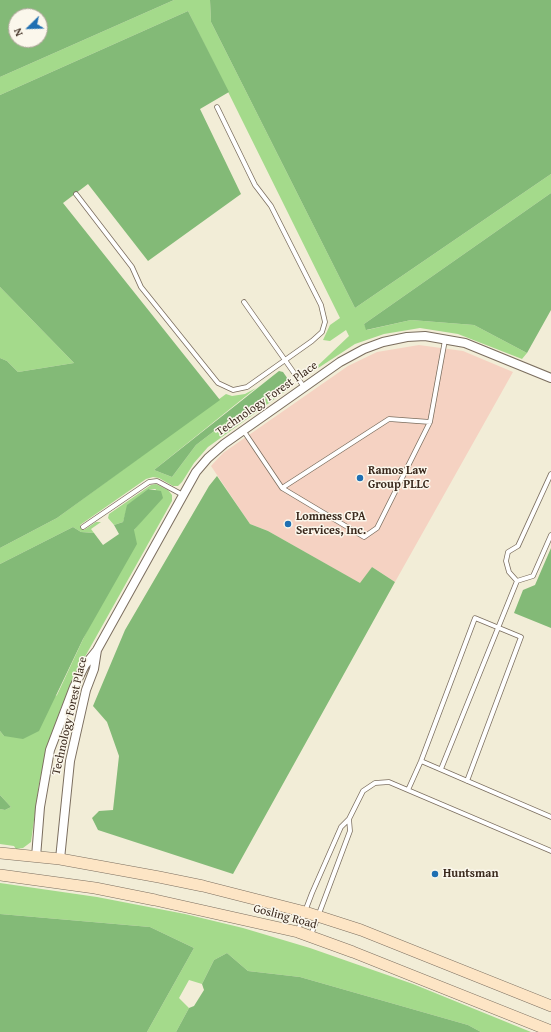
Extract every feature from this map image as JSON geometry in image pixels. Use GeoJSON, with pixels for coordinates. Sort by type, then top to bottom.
{"type":"FeatureCollection","features":[{"type":"Feature","properties":{"kind":"main road","name":"Gosling Road"},"geometry":{"type":"LineString","coordinates":[[0,853],[60,859],[203,886],[305,912],[360,930],[551,1006]]}},
{"type":"Feature","properties":{"kind":"main road","name":"Gosling Road"},"geometry":{"type":"LineString","coordinates":[[0,875],[95,888],[298,932],[375,960],[551,1031]]}},
{"type":"Feature","properties":{"kind":"street","name":"Technology Forest Place"},"geometry":{"type":"LineString","coordinates":[[36,857],[40,807],[50,750],[74,687],[85,665],[97,650],[196,472],[208,458],[243,430],[346,359],[364,349],[384,342],[407,337],[425,336],[465,343],[551,378]]}},
{"type":"Feature","properties":{"kind":"street","name":"Technology Forest Place"},"geometry":{"type":"LineString","coordinates":[[60,859],[70,761],[86,690],[94,670],[97,650]]}},
{"type":"Feature","properties":{"kind":"lane"},"geometry":{"type":"LineString","coordinates":[[76,194],[132,267],[141,287],[218,383],[233,390],[247,387],[322,332],[325,322],[321,305],[271,206],[255,185],[217,107]]}},
{"type":"Feature","properties":{"kind":"lane"},"geometry":{"type":"LineString","coordinates":[[244,302],[305,387]]}},
{"type":"Feature","properties":{"kind":"lane"},"geometry":{"type":"LineString","coordinates":[[243,430],[282,488],[364,537],[376,528],[430,422],[445,339]]}},
{"type":"Feature","properties":{"kind":"lane"},"geometry":{"type":"LineString","coordinates":[[282,488],[389,419],[430,422]]}},
{"type":"Feature","properties":{"kind":"lane"},"geometry":{"type":"LineString","coordinates":[[518,581],[510,572],[506,561],[508,552],[518,546],[551,474]]}},
{"type":"Feature","properties":{"kind":"lane"},"geometry":{"type":"LineString","coordinates":[[83,528],[149,482],[157,481],[183,496]]}},
{"type":"Feature","properties":{"kind":"lane"},"geometry":{"type":"LineString","coordinates":[[518,581],[533,576],[551,535]]}},
{"type":"Feature","properties":{"kind":"lane"},"geometry":{"type":"LineString","coordinates":[[441,769],[518,581]]}},
{"type":"Feature","properties":{"kind":"lane"},"geometry":{"type":"LineString","coordinates":[[408,790],[421,761],[475,618],[521,637],[467,781]]}},
{"type":"Feature","properties":{"kind":"lane"},"geometry":{"type":"LineString","coordinates":[[421,761],[551,817]]}},
{"type":"Feature","properties":{"kind":"lane"},"geometry":{"type":"LineString","coordinates":[[298,932],[340,827],[349,819],[363,791],[375,783],[389,782],[551,851]]}},
{"type":"Feature","properties":{"kind":"lane"},"geometry":{"type":"LineString","coordinates":[[310,937],[350,831],[349,819]]}},
{"type":"Feature","properties":{"kind":"shaded area"},"geometry":{"type":"Polygon","coordinates":[[[419,345],[463,351],[513,372],[395,582],[372,567],[361,584],[268,531],[250,524],[211,466],[223,453],[348,366],[377,352],[419,345]]]}},
{"type":"Feature","properties":{"kind":"green space"},"geometry":{"type":"Polygon","coordinates":[[[0,0],[174,0],[0,77],[0,0]]]}},
{"type":"Feature","properties":{"kind":"green space"},"geometry":{"type":"Polygon","coordinates":[[[174,0],[210,0],[211,22],[355,308],[551,174],[551,193],[364,324],[367,330],[411,320],[474,325],[527,353],[522,359],[458,334],[420,328],[384,334],[355,344],[309,374],[349,336],[346,330],[330,341],[323,340],[330,325],[340,318],[188,11],[0,95],[0,77],[174,0]]]}},
{"type":"Feature","properties":{"kind":"green space"},"geometry":{"type":"Polygon","coordinates":[[[210,0],[551,0],[551,174],[355,308],[211,22],[210,0]]]}},
{"type":"Feature","properties":{"kind":"green space"},"geometry":{"type":"Polygon","coordinates":[[[188,11],[229,92],[200,109],[241,194],[148,261],[88,184],[63,203],[220,400],[57,518],[0,548],[0,358],[7,361],[18,372],[74,363],[0,287],[0,95],[188,11]]]}},
{"type":"Feature","properties":{"kind":"green space"},"geometry":{"type":"Polygon","coordinates":[[[551,193],[551,310],[527,353],[474,325],[411,320],[366,330],[364,324],[551,193]]]}},
{"type":"Feature","properties":{"kind":"green space"},"geometry":{"type":"Polygon","coordinates":[[[0,287],[74,363],[18,372],[7,361],[0,358],[0,287]]]}},
{"type":"Feature","properties":{"kind":"green space"},"geometry":{"type":"Polygon","coordinates":[[[279,371],[283,372],[290,382],[290,388],[267,396],[222,425],[196,445],[172,477],[154,470],[279,371]]]}},
{"type":"Feature","properties":{"kind":"green space"},"geometry":{"type":"Polygon","coordinates":[[[256,388],[154,470],[172,477],[196,445],[222,425],[267,396],[290,388],[208,447],[194,463],[178,486],[173,486],[159,478],[153,477],[146,479],[80,525],[84,530],[96,522],[101,522],[91,529],[94,533],[81,532],[73,527],[0,564],[0,548],[57,518],[226,394],[232,396],[245,394],[256,388]]]}},
{"type":"Feature","properties":{"kind":"green space"},"geometry":{"type":"Polygon","coordinates":[[[217,476],[250,524],[268,531],[360,583],[372,567],[395,582],[233,874],[98,830],[92,818],[99,811],[113,810],[119,756],[107,722],[93,706],[125,630],[209,486],[217,476]]]}},
{"type":"Feature","properties":{"kind":"green space"},"geometry":{"type":"Polygon","coordinates":[[[156,484],[168,490],[172,495],[172,501],[77,671],[61,708],[47,748],[39,784],[31,842],[23,848],[16,849],[14,846],[0,844],[0,809],[5,810],[11,807],[0,795],[0,731],[4,736],[57,695],[134,530],[141,521],[156,489],[148,489],[128,505],[123,522],[114,525],[108,518],[109,514],[151,485],[156,484]]]}},
{"type":"Feature","properties":{"kind":"green space"},"geometry":{"type":"Polygon","coordinates":[[[148,489],[161,491],[163,498],[134,530],[137,544],[83,639],[39,731],[23,739],[4,736],[0,731],[0,564],[73,527],[81,532],[94,533],[103,545],[119,534],[114,525],[123,522],[127,505],[148,489]]]}},
{"type":"Feature","properties":{"kind":"green space"},"geometry":{"type":"Polygon","coordinates":[[[551,548],[551,628],[514,613],[523,590],[535,585],[551,548]]]}},
{"type":"Feature","properties":{"kind":"green space"},"geometry":{"type":"Polygon","coordinates":[[[0,795],[11,807],[5,810],[0,809],[0,795]]]}},
{"type":"Feature","properties":{"kind":"green space"},"geometry":{"type":"Polygon","coordinates":[[[0,883],[97,897],[185,914],[243,928],[310,948],[413,984],[531,1032],[481,1032],[468,1025],[300,977],[248,971],[227,953],[214,960],[202,984],[189,980],[179,998],[189,1008],[176,1032],[147,1032],[194,948],[150,927],[0,914],[0,883]]]}},
{"type":"Feature","properties":{"kind":"green space"},"geometry":{"type":"Polygon","coordinates":[[[0,914],[150,927],[194,948],[147,1032],[0,1032],[0,914]]]}},
{"type":"Feature","properties":{"kind":"green space"},"geometry":{"type":"Polygon","coordinates":[[[227,953],[248,971],[300,977],[468,1025],[481,1032],[176,1032],[189,1008],[194,1006],[204,990],[202,984],[214,960],[227,953]]]}},
{"type":"Feature","properties":{"kind":"place","name":"Ramos Law Group PLLC"},"geometry":{"type":"Point","coordinates":[360,478]}},
{"type":"Feature","properties":{"kind":"place","name":"Lomness CPA Services, Inc."},"geometry":{"type":"Point","coordinates":[288,524]}},
{"type":"Feature","properties":{"kind":"place","name":"Huntsman"},"geometry":{"type":"Point","coordinates":[435,874]}}]}
